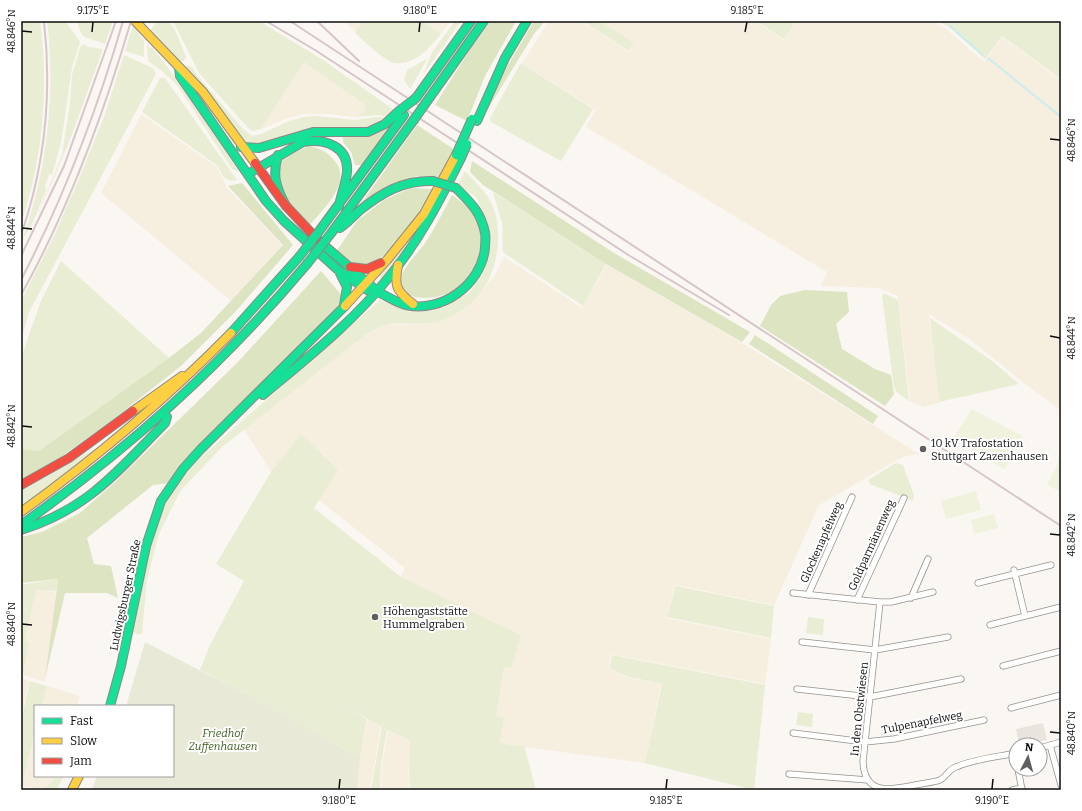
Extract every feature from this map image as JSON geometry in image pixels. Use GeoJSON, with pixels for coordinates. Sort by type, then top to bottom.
{"type":"FeatureCollection","features":[{"type":"Feature","properties":{"kind":"main road"},"geometry":{"type":"LineString","coordinates":[[135,21],[203,92],[241,147],[286,206],[320,242],[350,267],[365,285]]}},
{"type":"Feature","properties":{"kind":"main road"},"geometry":{"type":"LineString","coordinates":[[21,512],[124,435],[195,370],[242,323],[325,225],[402,113],[418,95],[470,21]]}},
{"type":"Feature","properties":{"kind":"main road"},"geometry":{"type":"LineString","coordinates":[[21,525],[94,472],[169,409],[251,329],[307,264],[332,232],[484,21]]}},
{"type":"Feature","properties":{"kind":"main road"},"geometry":{"type":"LineString","coordinates":[[459,157],[489,78],[521,21]]}},
{"type":"Feature","properties":{"kind":"main road"},"geometry":{"type":"LineString","coordinates":[[474,120],[505,58],[527,21]]}},
{"type":"Feature","properties":{"kind":"main road"},"geometry":{"type":"LineString","coordinates":[[179,68],[180,76],[266,201],[284,221],[337,269],[392,300],[414,306],[440,303],[458,295],[472,282],[483,261],[486,237],[482,219],[473,203],[456,188],[434,180],[415,180],[393,188],[370,202],[348,224],[332,232]]}},
{"type":"Feature","properties":{"kind":"main road"},"geometry":{"type":"LineString","coordinates":[[241,147],[253,150],[293,136],[315,131],[354,134],[370,132],[402,113]]}},
{"type":"Feature","properties":{"kind":"main road"},"geometry":{"type":"LineString","coordinates":[[256,167],[261,158],[305,133]]}},
{"type":"Feature","properties":{"kind":"main road"},"geometry":{"type":"LineString","coordinates":[[248,174],[256,167],[294,146],[310,140],[326,141],[338,147],[345,158],[347,172],[339,206]]}},
{"type":"Feature","properties":{"kind":"main road"},"geometry":{"type":"LineString","coordinates":[[278,155],[273,169],[273,178],[286,206]]}},
{"type":"Feature","properties":{"kind":"main road","name":"Ludwigsburger Straße"},"geometry":{"type":"LineString","coordinates":[[110,705],[122,666],[146,546],[161,501],[183,469],[342,309],[387,260],[424,214],[459,157]]}},
{"type":"Feature","properties":{"kind":"main road","name":"Ludwigsburger Straße"},"geometry":{"type":"LineString","coordinates":[[214,437],[346,324],[378,292],[398,265],[439,202],[459,157]]}},
{"type":"Feature","properties":{"kind":"main road"},"geometry":{"type":"LineString","coordinates":[[350,267],[367,269],[387,260]]}},
{"type":"Feature","properties":{"kind":"main road"},"geometry":{"type":"LineString","coordinates":[[398,265],[395,279],[397,288],[402,296],[414,306]]}},
{"type":"Feature","properties":{"kind":"main road"},"geometry":{"type":"LineString","coordinates":[[337,269],[347,287],[346,298],[342,309]]}},
{"type":"Feature","properties":{"kind":"main road"},"geometry":{"type":"LineString","coordinates":[[21,485],[50,470],[174,380],[195,370]]}},
{"type":"Feature","properties":{"kind":"main road"},"geometry":{"type":"LineString","coordinates":[[21,530],[46,524],[75,508],[114,476],[165,423],[169,409]]}},
{"type":"Feature","properties":{"kind":"main road"},"geometry":{"type":"LineString","coordinates":[[72,790],[78,777]]}},
{"type":"Feature","properties":{"kind":"street","name":"Glockenapfelweg"},"geometry":{"type":"LineString","coordinates":[[808,595],[852,497]]}},
{"type":"Feature","properties":{"kind":"street","name":"Goldparmänenweg"},"geometry":{"type":"LineString","coordinates":[[857,600],[904,498]]}},
{"type":"Feature","properties":{"kind":"street"},"geometry":{"type":"LineString","coordinates":[[911,598],[928,559]]}},
{"type":"Feature","properties":{"kind":"street"},"geometry":{"type":"LineString","coordinates":[[978,583],[1015,572],[1051,565]]}},
{"type":"Feature","properties":{"kind":"street"},"geometry":{"type":"LineString","coordinates":[[1015,572],[1025,616]]}},
{"type":"Feature","properties":{"kind":"street"},"geometry":{"type":"LineString","coordinates":[[793,593],[880,602],[911,598],[933,592]]}},
{"type":"Feature","properties":{"kind":"street","name":"In den Obstwiesen"},"geometry":{"type":"LineString","coordinates":[[868,780],[863,768],[880,602]]}},
{"type":"Feature","properties":{"kind":"street"},"geometry":{"type":"LineString","coordinates":[[990,625],[1061,607]]}},
{"type":"Feature","properties":{"kind":"street"},"geometry":{"type":"LineString","coordinates":[[802,642],[875,650],[948,637]]}},
{"type":"Feature","properties":{"kind":"street"},"geometry":{"type":"LineString","coordinates":[[1002,666],[1061,651]]}},
{"type":"Feature","properties":{"kind":"street"},"geometry":{"type":"LineString","coordinates":[[797,689],[870,697],[961,679]]}},
{"type":"Feature","properties":{"kind":"street"},"geometry":{"type":"LineString","coordinates":[[1011,708],[1061,695]]}},
{"type":"Feature","properties":{"kind":"street","name":"Tulpenapfelweg"},"geometry":{"type":"LineString","coordinates":[[793,733],[865,742],[894,739],[984,720]]}},
{"type":"Feature","properties":{"kind":"street"},"geometry":{"type":"LineString","coordinates":[[1061,742],[1050,745],[1061,785]]}},
{"type":"Feature","properties":{"kind":"street"},"geometry":{"type":"LineString","coordinates":[[789,774],[868,780],[882,789],[893,790],[941,780],[955,767],[1008,757]]}},
{"type":"Feature","properties":{"kind":"street"},"geometry":{"type":"LineString","coordinates":[[1012,790],[1022,789],[1020,777]]}},
{"type":"Feature","properties":{"kind":"shaded area"},"geometry":{"type":"Polygon","coordinates":[[[344,21],[363,21],[356,32],[344,21]]]}},
{"type":"Feature","properties":{"kind":"shaded area"},"geometry":{"type":"Polygon","coordinates":[[[422,21],[451,21],[441,34],[422,21]]]}},
{"type":"Feature","properties":{"kind":"shaded area"},"geometry":{"type":"Polygon","coordinates":[[[549,21],[582,21],[629,52],[634,43],[600,21],[755,21],[784,40],[796,21],[931,21],[945,28],[984,62],[1002,37],[1061,80],[1061,410],[1025,384],[968,338],[929,314],[939,403],[923,407],[910,401],[898,296],[878,288],[821,286],[827,272],[586,127],[596,110],[522,63],[549,21]]]}},
{"type":"Feature","properties":{"kind":"shaded area"},"geometry":{"type":"Polygon","coordinates":[[[304,62],[365,105],[364,113],[353,117],[329,114],[304,114],[288,118],[261,129],[304,62]]]}},
{"type":"Feature","properties":{"kind":"shaded area"},"geometry":{"type":"Polygon","coordinates":[[[141,114],[217,167],[227,188],[282,245],[231,301],[101,193],[141,114]]]}},
{"type":"Feature","properties":{"kind":"shaded area"},"geometry":{"type":"Polygon","coordinates":[[[504,257],[582,308],[607,265],[744,344],[919,454],[906,456],[897,460],[819,505],[774,605],[676,585],[666,618],[771,639],[765,684],[611,654],[609,668],[625,677],[661,684],[645,763],[509,745],[500,742],[504,718],[496,716],[504,667],[521,635],[401,577],[405,568],[319,500],[338,470],[301,434],[271,472],[244,429],[364,336],[384,325],[426,324],[455,314],[467,306],[495,275],[504,257]]]}},
{"type":"Feature","properties":{"kind":"shaded area"},"geometry":{"type":"Polygon","coordinates":[[[36,590],[56,592],[45,682],[23,675],[29,642],[25,641],[36,590]]]}},
{"type":"Feature","properties":{"kind":"shaded area"},"geometry":{"type":"Polygon","coordinates":[[[21,678],[29,681],[21,719],[21,678]]]}},
{"type":"Feature","properties":{"kind":"shaded area"},"geometry":{"type":"Polygon","coordinates":[[[47,686],[80,696],[77,705],[42,705],[47,686]]]}},
{"type":"Feature","properties":{"kind":"shaded area"},"geometry":{"type":"Polygon","coordinates":[[[368,719],[381,727],[370,790],[357,790],[360,758],[368,719]]]}},
{"type":"Feature","properties":{"kind":"shaded area"},"geometry":{"type":"Polygon","coordinates":[[[1043,723],[1046,737],[1018,737],[1016,729],[1043,723]]]}},
{"type":"Feature","properties":{"kind":"shaded area"},"geometry":{"type":"Polygon","coordinates":[[[388,731],[410,740],[408,775],[411,790],[381,790],[382,763],[388,731]]]}},
{"type":"Feature","properties":{"kind":"shaded area"},"geometry":{"type":"Polygon","coordinates":[[[34,738],[34,777],[57,777],[46,787],[46,790],[22,786],[34,738]]]}},
{"type":"Feature","properties":{"kind":"green space"},"geometry":{"type":"Polygon","coordinates":[[[21,21],[40,21],[43,46],[44,97],[35,174],[21,223],[21,21]]]}},
{"type":"Feature","properties":{"kind":"green space"},"geometry":{"type":"Polygon","coordinates":[[[47,21],[65,21],[80,42],[72,67],[61,143],[52,175],[49,174],[45,186],[46,191],[32,224],[22,241],[38,188],[47,132],[50,105],[50,49],[47,21]]]}},
{"type":"Feature","properties":{"kind":"green space"},"geometry":{"type":"Polygon","coordinates":[[[79,21],[113,21],[105,44],[83,36],[78,26],[79,21]]]}},
{"type":"Feature","properties":{"kind":"green space"},"geometry":{"type":"Polygon","coordinates":[[[157,21],[168,21],[174,28],[186,57],[184,61],[179,61],[151,30],[157,21]]]}},
{"type":"Feature","properties":{"kind":"green space"},"geometry":{"type":"Polygon","coordinates":[[[173,21],[259,21],[323,60],[394,110],[387,116],[376,115],[353,117],[364,113],[365,105],[304,62],[261,129],[254,131],[250,130],[199,73],[173,21]]]}},
{"type":"Feature","properties":{"kind":"green space"},"geometry":{"type":"Polygon","coordinates":[[[363,21],[422,21],[441,34],[422,54],[416,58],[403,63],[395,63],[385,59],[355,33],[363,21]]]}},
{"type":"Feature","properties":{"kind":"green space"},"geometry":{"type":"Polygon","coordinates":[[[455,21],[461,21],[423,75],[432,52],[455,21]]]}},
{"type":"Feature","properties":{"kind":"green space"},"geometry":{"type":"Polygon","coordinates":[[[491,21],[516,21],[485,76],[467,121],[435,105],[471,48],[491,21]]]}},
{"type":"Feature","properties":{"kind":"green space"},"geometry":{"type":"Polygon","coordinates":[[[534,21],[545,21],[534,34],[486,112],[498,82],[534,21]]]}},
{"type":"Feature","properties":{"kind":"green space"},"geometry":{"type":"Polygon","coordinates":[[[583,21],[600,21],[634,43],[629,51],[583,21]]]}},
{"type":"Feature","properties":{"kind":"green space"},"geometry":{"type":"Polygon","coordinates":[[[756,21],[796,21],[784,39],[756,21]]]}},
{"type":"Feature","properties":{"kind":"green space"},"geometry":{"type":"Polygon","coordinates":[[[938,21],[1061,21],[1061,79],[1002,36],[985,59],[950,28],[938,21]]]}},
{"type":"Feature","properties":{"kind":"green space"},"geometry":{"type":"Polygon","coordinates":[[[133,25],[144,41],[144,57],[125,51],[133,25]]]}},
{"type":"Feature","properties":{"kind":"green space"},"geometry":{"type":"Polygon","coordinates":[[[83,44],[89,47],[103,49],[70,140],[36,219],[62,155],[70,104],[72,75],[80,48],[83,44]]]}},
{"type":"Feature","properties":{"kind":"green space"},"geometry":{"type":"Polygon","coordinates":[[[147,44],[150,48],[152,47],[184,89],[239,172],[232,169],[177,85],[162,71],[148,61],[147,44]]]}},
{"type":"Feature","properties":{"kind":"green space"},"geometry":{"type":"Polygon","coordinates":[[[124,55],[153,68],[156,74],[29,312],[21,340],[21,301],[55,234],[81,174],[105,114],[124,55]]]}},
{"type":"Feature","properties":{"kind":"green space"},"geometry":{"type":"Polygon","coordinates":[[[427,59],[410,89],[404,80],[407,70],[427,59]]]}},
{"type":"Feature","properties":{"kind":"green space"},"geometry":{"type":"Polygon","coordinates":[[[521,63],[593,109],[561,161],[491,122],[490,118],[521,63]]]}},
{"type":"Feature","properties":{"kind":"green space"},"geometry":{"type":"Polygon","coordinates":[[[187,65],[192,67],[197,75],[242,128],[252,136],[261,134],[289,121],[304,117],[316,116],[355,120],[376,117],[387,118],[368,127],[259,145],[243,143],[185,68],[187,65]]]}},
{"type":"Feature","properties":{"kind":"green space"},"geometry":{"type":"Polygon","coordinates":[[[160,78],[165,78],[237,180],[231,181],[223,177],[218,166],[142,112],[160,78]]]}},
{"type":"Feature","properties":{"kind":"green space"},"geometry":{"type":"Polygon","coordinates":[[[417,125],[455,150],[441,177],[417,176],[386,187],[363,201],[417,125]]]}},
{"type":"Feature","properties":{"kind":"green space"},"geometry":{"type":"Polygon","coordinates":[[[390,127],[364,165],[355,165],[351,152],[343,142],[343,137],[390,127]]]}},
{"type":"Feature","properties":{"kind":"green space"},"geometry":{"type":"Polygon","coordinates":[[[308,146],[322,150],[331,157],[339,168],[340,177],[334,195],[309,226],[283,196],[276,168],[283,159],[308,146]]]}},
{"type":"Feature","properties":{"kind":"green space"},"geometry":{"type":"Polygon","coordinates":[[[472,161],[614,253],[750,332],[742,342],[606,264],[483,185],[470,172],[472,161]]]}},
{"type":"Feature","properties":{"kind":"green space"},"geometry":{"type":"Polygon","coordinates":[[[465,171],[490,200],[497,220],[497,251],[490,276],[484,288],[467,306],[456,314],[443,320],[429,323],[392,324],[382,326],[364,336],[223,446],[181,490],[159,534],[147,579],[142,634],[136,634],[132,631],[143,565],[158,520],[173,489],[201,457],[380,300],[410,312],[443,308],[469,293],[483,274],[490,249],[488,225],[477,198],[458,184],[465,171]]]}},
{"type":"Feature","properties":{"kind":"green space"},"geometry":{"type":"Polygon","coordinates":[[[242,183],[293,245],[237,310],[181,366],[116,417],[47,467],[21,480],[21,449],[39,451],[169,358],[201,333],[283,245],[228,186],[242,183]]]}},
{"type":"Feature","properties":{"kind":"green space"},"geometry":{"type":"Polygon","coordinates":[[[411,188],[436,189],[423,210],[407,230],[372,266],[353,266],[336,252],[357,221],[384,200],[411,188]]]}},
{"type":"Feature","properties":{"kind":"green space"},"geometry":{"type":"Polygon","coordinates":[[[493,192],[606,264],[583,306],[503,252],[502,223],[493,192]]]}},
{"type":"Feature","properties":{"kind":"green space"},"geometry":{"type":"Polygon","coordinates":[[[452,195],[470,210],[477,221],[481,239],[478,258],[469,276],[456,289],[449,293],[430,298],[412,296],[405,292],[402,285],[402,275],[406,267],[427,240],[437,224],[452,195]]]}},
{"type":"Feature","properties":{"kind":"green space"},"geometry":{"type":"Polygon","coordinates":[[[428,212],[403,252],[383,280],[377,275],[428,212]]]}},
{"type":"Feature","properties":{"kind":"green space"},"geometry":{"type":"Polygon","coordinates":[[[61,261],[169,358],[39,451],[21,449],[22,355],[41,301],[61,261]]]}},
{"type":"Feature","properties":{"kind":"green space"},"geometry":{"type":"Polygon","coordinates":[[[321,271],[343,297],[339,308],[188,457],[169,483],[153,485],[87,538],[94,564],[111,566],[118,598],[107,593],[65,593],[45,679],[58,579],[21,583],[21,537],[42,532],[80,513],[115,482],[237,363],[321,271]]]}},
{"type":"Feature","properties":{"kind":"green space"},"geometry":{"type":"Polygon","coordinates":[[[805,290],[847,292],[849,312],[836,324],[842,349],[875,369],[891,375],[894,394],[885,406],[760,326],[771,305],[780,296],[805,290]]]}},
{"type":"Feature","properties":{"kind":"green space"},"geometry":{"type":"Polygon","coordinates":[[[884,293],[898,300],[909,401],[899,394],[894,388],[882,296],[884,293]]]}},
{"type":"Feature","properties":{"kind":"green space"},"geometry":{"type":"Polygon","coordinates":[[[930,318],[992,361],[1019,384],[939,402],[930,318]]]}},
{"type":"Feature","properties":{"kind":"green space"},"geometry":{"type":"Polygon","coordinates":[[[755,335],[878,416],[873,424],[749,344],[755,335]]]}},
{"type":"Feature","properties":{"kind":"green space"},"geometry":{"type":"Polygon","coordinates":[[[972,409],[1022,436],[1005,469],[952,440],[972,409]]]}},
{"type":"Feature","properties":{"kind":"green space"},"geometry":{"type":"Polygon","coordinates":[[[301,434],[338,470],[314,508],[401,577],[521,635],[511,668],[504,667],[496,716],[504,718],[500,742],[509,745],[524,746],[536,790],[411,790],[409,775],[410,740],[387,730],[381,763],[380,790],[371,790],[382,727],[332,698],[367,719],[360,758],[278,711],[200,670],[210,645],[244,581],[216,564],[271,472],[301,434]]]}},
{"type":"Feature","properties":{"kind":"green space"},"geometry":{"type":"Polygon","coordinates":[[[95,448],[52,486],[21,508],[21,488],[45,478],[95,448]]]}},
{"type":"Feature","properties":{"kind":"green space"},"geometry":{"type":"Polygon","coordinates":[[[1061,457],[1061,492],[1047,485],[1061,457]]]}},
{"type":"Feature","properties":{"kind":"green space"},"geometry":{"type":"Polygon","coordinates":[[[896,463],[903,465],[914,495],[913,501],[870,484],[868,480],[896,463]]]}},
{"type":"Feature","properties":{"kind":"green space"},"geometry":{"type":"Polygon","coordinates":[[[976,491],[981,510],[946,519],[941,501],[976,491]]]}},
{"type":"Feature","properties":{"kind":"green space"},"geometry":{"type":"Polygon","coordinates":[[[994,514],[998,528],[974,534],[971,520],[994,514]]]}},
{"type":"Feature","properties":{"kind":"green space"},"geometry":{"type":"Polygon","coordinates":[[[58,579],[56,591],[36,590],[25,641],[29,642],[23,674],[21,674],[21,585],[58,579]]]}},
{"type":"Feature","properties":{"kind":"green space"},"geometry":{"type":"Polygon","coordinates":[[[676,586],[774,606],[771,638],[667,617],[676,586]]]}},
{"type":"Feature","properties":{"kind":"green space"},"geometry":{"type":"Polygon","coordinates":[[[808,617],[824,619],[823,635],[806,633],[808,617]]]}},
{"type":"Feature","properties":{"kind":"green space","name":"Friedhof Zuffenhausen"},"geometry":{"type":"Polygon","coordinates":[[[145,642],[278,711],[360,758],[357,790],[92,790],[97,777],[174,777],[174,705],[126,705],[145,642]]]}},
{"type":"Feature","properties":{"kind":"green space"},"geometry":{"type":"Polygon","coordinates":[[[612,655],[765,685],[754,790],[645,763],[662,684],[625,676],[610,668],[612,655]]]}},
{"type":"Feature","properties":{"kind":"green space"},"geometry":{"type":"Polygon","coordinates":[[[30,681],[47,686],[42,705],[34,705],[34,736],[22,786],[21,721],[30,681]]]}},
{"type":"Feature","properties":{"kind":"green space"},"geometry":{"type":"Polygon","coordinates":[[[798,712],[813,714],[812,727],[796,725],[798,712]]]}},
{"type":"Feature","properties":{"kind":"green space"},"geometry":{"type":"Polygon","coordinates":[[[57,777],[63,777],[57,789],[46,790],[46,787],[57,777]]]}},
{"type":"Feature","properties":{"kind":"waterway"},"geometry":{"type":"LineString","coordinates":[[942,21],[946,23]]}},
{"type":"Feature","properties":{"kind":"waterway"},"geometry":{"type":"LineString","coordinates":[[950,26],[983,55]]}},
{"type":"Feature","properties":{"kind":"waterway"},"geometry":{"type":"LineString","coordinates":[[988,58],[1061,117]]}},
{"type":"Feature","properties":{"kind":"railway"},"geometry":{"type":"LineString","coordinates":[[21,235],[36,183],[41,156],[47,102],[44,21]]}},
{"type":"Feature","properties":{"kind":"railway"},"geometry":{"type":"LineString","coordinates":[[21,256],[64,166],[116,21]]}},
{"type":"Feature","properties":{"kind":"railway"},"geometry":{"type":"LineString","coordinates":[[21,280],[37,249],[91,121],[123,21]]}},
{"type":"Feature","properties":{"kind":"railway"},"geometry":{"type":"LineString","coordinates":[[21,295],[70,196],[97,127],[131,21]]}},
{"type":"Feature","properties":{"kind":"railway"},"geometry":{"type":"LineString","coordinates":[[266,21],[315,50],[630,256],[729,315]]}},
{"type":"Feature","properties":{"kind":"railway"},"geometry":{"type":"LineString","coordinates":[[290,21],[1061,526]]}},
{"type":"Feature","properties":{"kind":"railway"},"geometry":{"type":"LineString","coordinates":[[317,21],[359,61]]}},
{"type":"Feature","properties":{"kind":"traffic: fast"},"geometry":{"type":"LineString","coordinates":[[416,98],[471,21]]}},
{"type":"Feature","properties":{"kind":"traffic: fast"},"geometry":{"type":"LineString","coordinates":[[430,97],[484,21]]}},
{"type":"Feature","properties":{"kind":"traffic: fast"},"geometry":{"type":"LineString","coordinates":[[477,121],[505,58],[527,21]]}},
{"type":"Feature","properties":{"kind":"traffic: fast"},"geometry":{"type":"LineString","coordinates":[[179,68],[180,76],[266,201],[284,221],[337,269],[367,290]]}},
{"type":"Feature","properties":{"kind":"traffic: fast"},"geometry":{"type":"LineString","coordinates":[[413,121],[430,97]]}},
{"type":"Feature","properties":{"kind":"traffic: fast"},"geometry":{"type":"LineString","coordinates":[[399,111],[416,98]]}},
{"type":"Feature","properties":{"kind":"traffic: fast"},"geometry":{"type":"LineString","coordinates":[[241,147],[259,148],[313,132],[368,132],[385,124],[399,111]]}},
{"type":"Feature","properties":{"kind":"traffic: fast"},"geometry":{"type":"LineString","coordinates":[[317,234],[404,115]]}},
{"type":"Feature","properties":{"kind":"traffic: fast"},"geometry":{"type":"LineString","coordinates":[[456,155],[472,119]]}},
{"type":"Feature","properties":{"kind":"traffic: fast"},"geometry":{"type":"LineString","coordinates":[[332,232],[413,121]]}},
{"type":"Feature","properties":{"kind":"traffic: fast"},"geometry":{"type":"LineString","coordinates":[[248,174],[303,142],[319,141],[327,143],[339,150],[347,163],[347,172],[339,206]]}},
{"type":"Feature","properties":{"kind":"traffic: fast"},"geometry":{"type":"LineString","coordinates":[[461,158],[467,144]]}},
{"type":"Feature","properties":{"kind":"traffic: fast"},"geometry":{"type":"LineString","coordinates":[[278,155],[275,175],[277,187],[286,206]]}},
{"type":"Feature","properties":{"kind":"traffic: fast"},"geometry":{"type":"LineString","coordinates":[[263,395],[345,324],[389,277],[419,235],[437,205],[461,158]]}},
{"type":"Feature","properties":{"kind":"traffic: fast"},"geometry":{"type":"LineString","coordinates":[[340,228],[359,211],[384,193],[402,185],[422,181],[433,181]]}},
{"type":"Feature","properties":{"kind":"traffic: fast"},"geometry":{"type":"LineString","coordinates":[[433,181],[456,188]]}},
{"type":"Feature","properties":{"kind":"traffic: fast"},"geometry":{"type":"LineString","coordinates":[[378,292],[406,305],[433,305],[458,293],[476,274],[482,261],[485,248],[485,233],[478,213],[456,188]]}},
{"type":"Feature","properties":{"kind":"traffic: fast"},"geometry":{"type":"LineString","coordinates":[[307,264],[332,232]]}},
{"type":"Feature","properties":{"kind":"traffic: fast"},"geometry":{"type":"LineString","coordinates":[[299,257],[317,234]]}},
{"type":"Feature","properties":{"kind":"traffic: fast"},"geometry":{"type":"LineString","coordinates":[[317,239],[378,292]]}},
{"type":"Feature","properties":{"kind":"traffic: fast"},"geometry":{"type":"LineString","coordinates":[[231,333],[299,257]]}},
{"type":"Feature","properties":{"kind":"traffic: fast"},"geometry":{"type":"LineString","coordinates":[[21,525],[100,466],[173,404],[241,337],[307,264]]}},
{"type":"Feature","properties":{"kind":"traffic: fast"},"geometry":{"type":"LineString","coordinates":[[340,273],[347,287],[344,305]]}},
{"type":"Feature","properties":{"kind":"traffic: fast"},"geometry":{"type":"LineString","coordinates":[[110,705],[121,666],[146,546],[161,501],[183,469],[200,450],[345,306]]}},
{"type":"Feature","properties":{"kind":"traffic: fast"},"geometry":{"type":"LineString","coordinates":[[21,530],[44,521],[84,500],[132,457],[165,423],[167,417]]}},
{"type":"Feature","properties":{"kind":"traffic: slow"},"geometry":{"type":"LineString","coordinates":[[135,21],[203,92],[255,163]]}},
{"type":"Feature","properties":{"kind":"traffic: slow"},"geometry":{"type":"LineString","coordinates":[[345,306],[387,260],[424,214],[456,155]]}},
{"type":"Feature","properties":{"kind":"traffic: slow"},"geometry":{"type":"LineString","coordinates":[[398,265],[396,278],[398,288],[413,304]]}},
{"type":"Feature","properties":{"kind":"traffic: slow"},"geometry":{"type":"LineString","coordinates":[[21,512],[76,471],[130,427],[231,333]]}},
{"type":"Feature","properties":{"kind":"traffic: slow"},"geometry":{"type":"LineString","coordinates":[[133,411],[182,376]]}},
{"type":"Feature","properties":{"kind":"traffic: slow"},"geometry":{"type":"LineString","coordinates":[[72,790],[78,777]]}},
{"type":"Feature","properties":{"kind":"traffic: jam"},"geometry":{"type":"LineString","coordinates":[[255,163],[286,206],[317,239]]}},
{"type":"Feature","properties":{"kind":"traffic: jam"},"geometry":{"type":"LineString","coordinates":[[350,267],[367,269],[381,263]]}},
{"type":"Feature","properties":{"kind":"traffic: jam"},"geometry":{"type":"LineString","coordinates":[[21,485],[69,458],[133,411]]}},
{"type":"Feature","properties":{"kind":"place","name":"10 kV Trafostation Stuttgart Zazenhausen"},"geometry":{"type":"Point","coordinates":[923,449]}},
{"type":"Feature","properties":{"kind":"place","name":"Höhengaststätte Hummelgraben"},"geometry":{"type":"Point","coordinates":[375,617]}}]}
